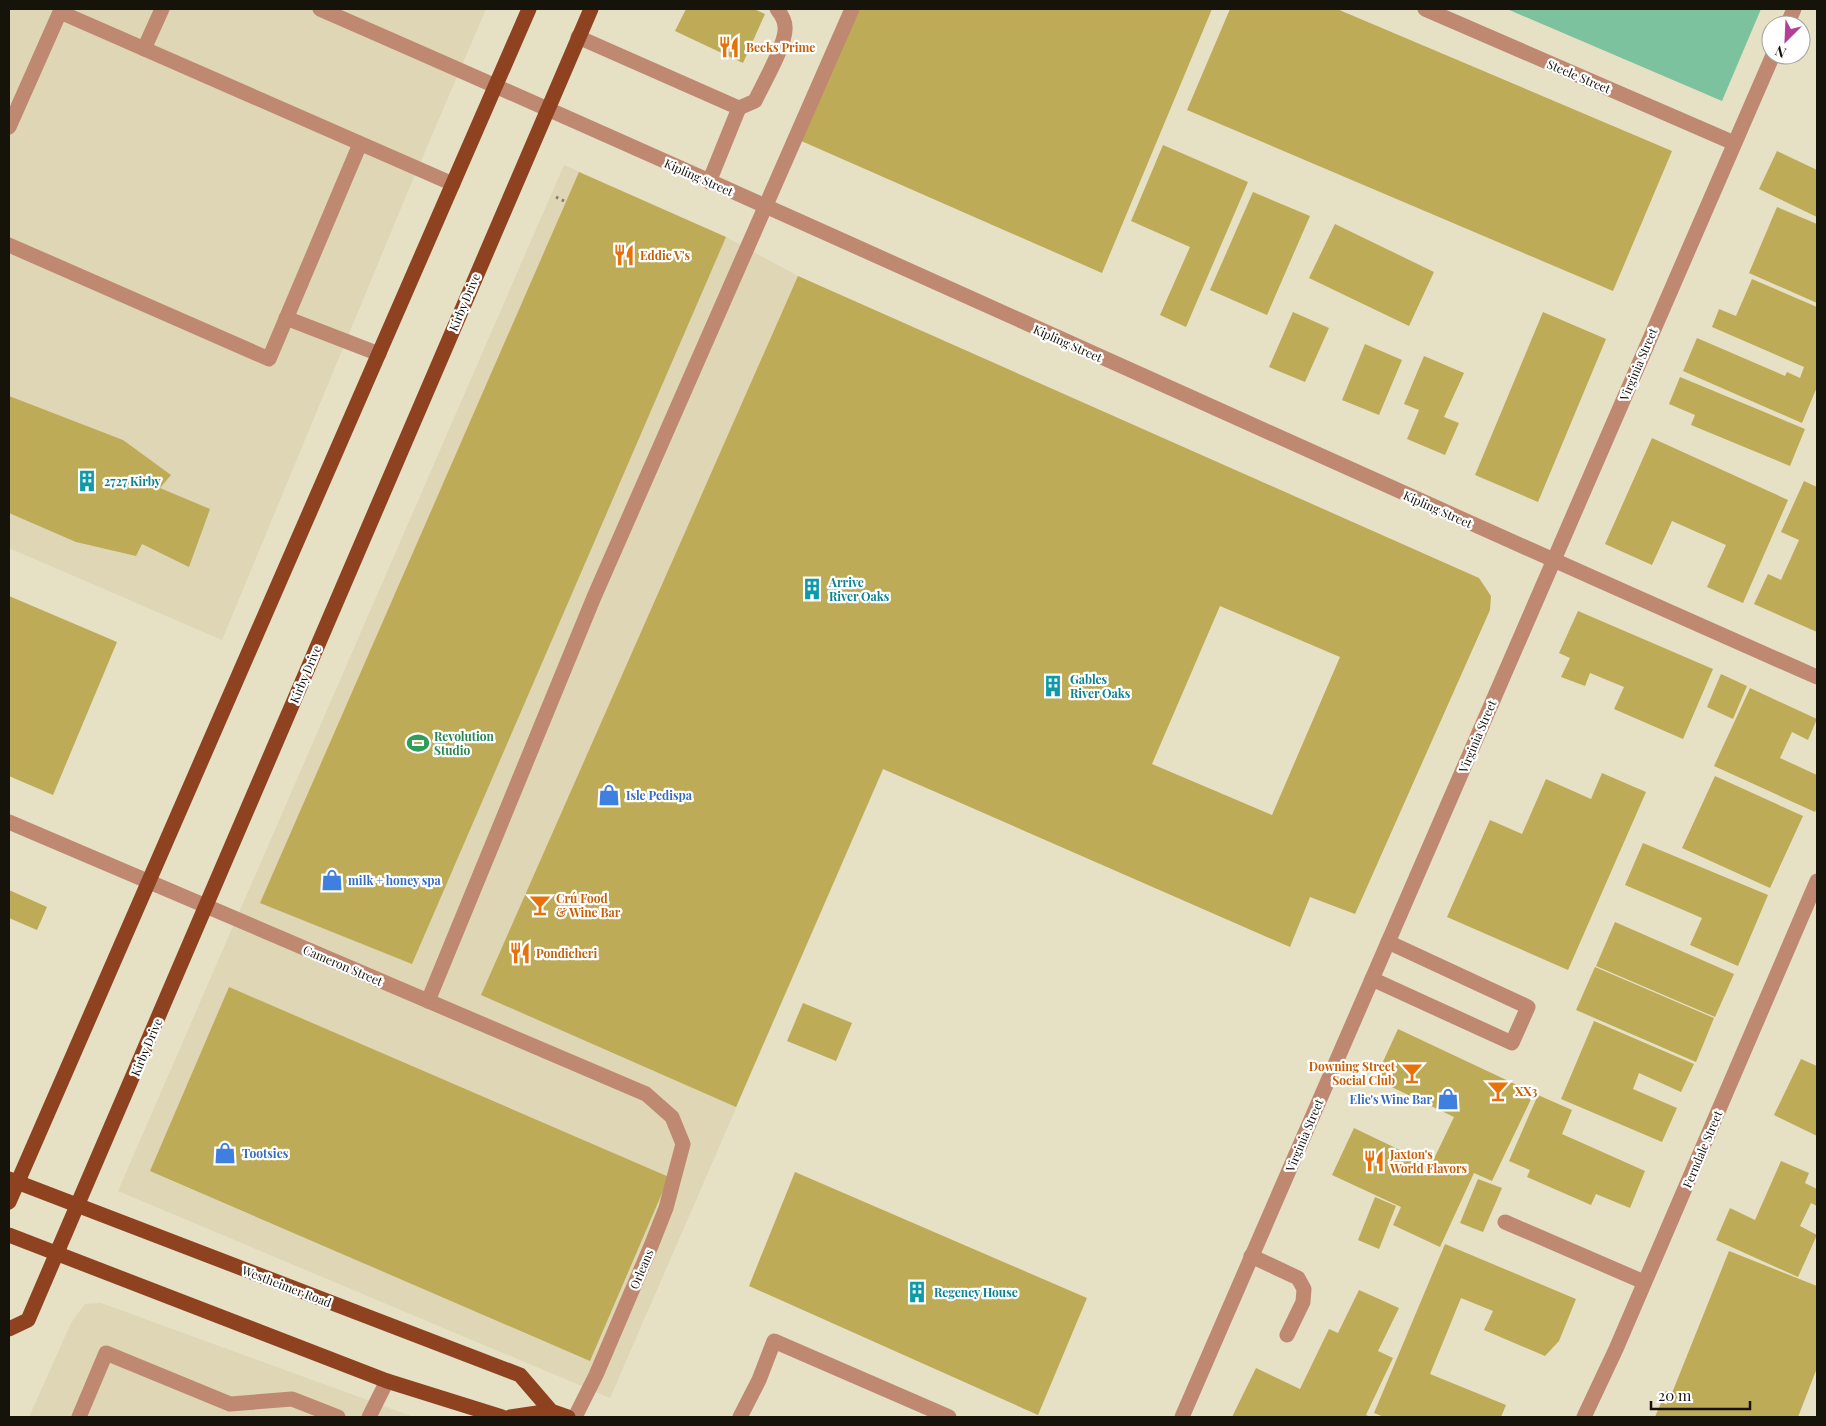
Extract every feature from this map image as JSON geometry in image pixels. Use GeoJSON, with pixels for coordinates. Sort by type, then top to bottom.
{"type":"FeatureCollection","features":[{"type":"Feature","properties":{"kind":"main road"},"geometry":{"type":"LineString","coordinates":[[9,1202],[13,1181],[148,882],[529,9]]}},
{"type":"Feature","properties":{"kind":"main road","name":"Kirby Drive"},"geometry":{"type":"LineString","coordinates":[[9,1329],[28,1320],[591,9]]}},
{"type":"Feature","properties":{"kind":"main road","name":"Westheimer Road"},"geometry":{"type":"LineString","coordinates":[[13,1181],[520,1375],[550,1414]]}},
{"type":"Feature","properties":{"kind":"main road"},"geometry":{"type":"LineString","coordinates":[[9,1235],[387,1381],[502,1417]]}},
{"type":"Feature","properties":{"kind":"main road","name":"Westheimer Road"},"geometry":{"type":"LineString","coordinates":[[510,1417],[550,1414],[568,1417]]}},
{"type":"Feature","properties":{"kind":"street"},"geometry":{"type":"LineString","coordinates":[[144,49],[162,9]]}},
{"type":"Feature","properties":{"kind":"street","name":"Kipling Street"},"geometry":{"type":"LineString","coordinates":[[320,9],[548,108],[1553,561],[1817,677]]}},
{"type":"Feature","properties":{"kind":"street"},"geometry":{"type":"LineString","coordinates":[[709,182],[739,108],[755,101],[785,38],[785,26],[782,15],[777,9]]}},
{"type":"Feature","properties":{"kind":"street"},"geometry":{"type":"LineString","coordinates":[[428,1001],[594,597],[852,9]]}},
{"type":"Feature","properties":{"kind":"street","name":"Steele Street"},"geometry":{"type":"LineString","coordinates":[[1425,9],[1734,143]]}},
{"type":"Feature","properties":{"kind":"street"},"geometry":{"type":"LineString","coordinates":[[9,127],[60,12],[453,184]]}},
{"type":"Feature","properties":{"kind":"street"},"geometry":{"type":"LineString","coordinates":[[578,37],[739,108]]}},
{"type":"Feature","properties":{"kind":"street","name":"Virginia Street"},"geometry":{"type":"LineString","coordinates":[[1182,1417],[1769,65]]}},
{"type":"Feature","properties":{"kind":"street"},"geometry":{"type":"LineString","coordinates":[[9,245],[269,358],[360,144]]}},
{"type":"Feature","properties":{"kind":"street"},"geometry":{"type":"LineString","coordinates":[[286,318],[379,354]]}},
{"type":"Feature","properties":{"kind":"street","name":"Cameron Street"},"geometry":{"type":"LineString","coordinates":[[9,822],[646,1094],[672,1117]]}},
{"type":"Feature","properties":{"kind":"street","name":"Ferndale Street"},"geometry":{"type":"LineString","coordinates":[[1584,1417],[1817,881]]}},
{"type":"Feature","properties":{"kind":"street"},"geometry":{"type":"LineString","coordinates":[[1372,979],[1512,1043],[1528,1007],[1388,942]]}},
{"type":"Feature","properties":{"kind":"street","name":"Orleans"},"geometry":{"type":"LineString","coordinates":[[575,1417],[600,1365],[666,1208],[683,1144],[672,1117]]}},
{"type":"Feature","properties":{"kind":"street"},"geometry":{"type":"LineString","coordinates":[[1505,1222],[1644,1282]]}},
{"type":"Feature","properties":{"kind":"street"},"geometry":{"type":"LineString","coordinates":[[1251,1256],[1298,1278],[1304,1289],[1303,1302],[1287,1335]]}},
{"type":"Feature","properties":{"kind":"street"},"geometry":{"type":"LineString","coordinates":[[740,1417],[759,1380],[774,1341],[949,1417]]}},
{"type":"Feature","properties":{"kind":"street"},"geometry":{"type":"LineString","coordinates":[[79,1417],[106,1352],[230,1404],[292,1399],[338,1417]]}},
{"type":"Feature","properties":{"kind":"street"},"geometry":{"type":"LineString","coordinates":[[369,1417],[387,1381]]}},
{"type":"Feature","properties":{"kind":"path"},"geometry":{"type":"LineString","coordinates":[[556,197],[566,202]]}},
{"type":"Feature","properties":{"kind":"shaded area"},"geometry":{"type":"Polygon","coordinates":[[[9,9],[486,9],[406,196],[222,640],[9,548],[9,9]]]}},
{"type":"Feature","properties":{"kind":"shaded area"},"geometry":{"type":"Polygon","coordinates":[[[564,165],[726,237],[798,276],[1049,388],[610,1398],[118,1191],[564,165]]]}},
{"type":"Feature","properties":{"kind":"shaded area"},"geometry":{"type":"Polygon","coordinates":[[[101,1303],[414,1417],[29,1417],[71,1323],[85,1304],[101,1303]]]}},
{"type":"Feature","properties":{"kind":"green space"},"geometry":{"type":"Polygon","coordinates":[[[1507,9],[1761,9],[1722,101],[1507,9]]]}},
{"type":"Feature","properties":{"kind":"building","name":"Becks Prime"},"geometry":{"type":"Polygon","coordinates":[[[686,9],[754,9],[765,14],[743,63],[675,31],[686,9]]]}},
{"type":"Feature","properties":{"kind":"building"},"geometry":{"type":"Polygon","coordinates":[[[857,9],[1212,9],[1102,273],[799,140],[857,9]]]}},
{"type":"Feature","properties":{"kind":"building"},"geometry":{"type":"Polygon","coordinates":[[[1230,9],[1337,9],[1672,151],[1613,291],[1187,110],[1230,9]]]}},
{"type":"Feature","properties":{"kind":"building"},"geometry":{"type":"Polygon","coordinates":[[[1163,145],[1248,182],[1186,327],[1160,315],[1190,247],[1131,221],[1163,145]]]}},
{"type":"Feature","properties":{"kind":"building"},"geometry":{"type":"Polygon","coordinates":[[[1777,151],[1817,170],[1817,217],[1759,189],[1777,151]]]}},
{"type":"Feature","properties":{"kind":"building"},"geometry":{"type":"Polygon","coordinates":[[[579,172],[726,237],[412,964],[260,903],[579,172]]]}},
{"type":"Feature","properties":{"kind":"building"},"geometry":{"type":"Polygon","coordinates":[[[1253,192],[1310,216],[1267,315],[1210,290],[1253,192]]]}},
{"type":"Feature","properties":{"kind":"building"},"geometry":{"type":"Polygon","coordinates":[[[1777,207],[1817,224],[1817,303],[1749,273],[1777,207]]]}},
{"type":"Feature","properties":{"kind":"building"},"geometry":{"type":"Polygon","coordinates":[[[1335,224],[1434,272],[1409,326],[1309,278],[1335,224]]]}},
{"type":"Feature","properties":{"kind":"building"},"geometry":{"type":"Polygon","coordinates":[[[798,276],[1479,578],[1491,596],[1490,610],[1355,914],[1310,897],[1290,947],[883,769],[736,1107],[481,995],[798,276]],[[1220,606],[1152,764],[1272,815],[1340,657],[1220,606]]]}},
{"type":"Feature","properties":{"kind":"building"},"geometry":{"type":"Polygon","coordinates":[[[1752,279],[1817,307],[1817,387],[1802,423],[1683,371],[1697,338],[1785,376],[1787,372],[1800,378],[1804,367],[1712,327],[1719,309],[1736,316],[1752,279]]]}},
{"type":"Feature","properties":{"kind":"building"},"geometry":{"type":"Polygon","coordinates":[[[1293,312],[1329,328],[1305,382],[1269,367],[1293,312]]]}},
{"type":"Feature","properties":{"kind":"building"},"geometry":{"type":"Polygon","coordinates":[[[1543,312],[1606,339],[1538,502],[1475,475],[1543,312]]]}},
{"type":"Feature","properties":{"kind":"building"},"geometry":{"type":"Polygon","coordinates":[[[1365,344],[1402,360],[1379,415],[1342,400],[1365,344]]]}},
{"type":"Feature","properties":{"kind":"building"},"geometry":{"type":"Polygon","coordinates":[[[1424,356],[1464,373],[1444,417],[1459,423],[1445,455],[1407,439],[1419,410],[1404,404],[1424,356]]]}},
{"type":"Feature","properties":{"kind":"building"},"geometry":{"type":"Polygon","coordinates":[[[1680,377],[1805,429],[1790,466],[1691,425],[1695,415],[1669,404],[1680,377]]]}},
{"type":"Feature","properties":{"kind":"building","name":"2727 Kirby"},"geometry":{"type":"Polygon","coordinates":[[[9,396],[123,440],[171,475],[160,488],[210,509],[189,567],[142,544],[136,556],[76,542],[9,513],[9,396]]]}},
{"type":"Feature","properties":{"kind":"building"},"geometry":{"type":"Polygon","coordinates":[[[1652,438],[1788,500],[1743,603],[1707,587],[1726,545],[1672,521],[1652,565],[1605,544],[1652,438]]]}},
{"type":"Feature","properties":{"kind":"building"},"geometry":{"type":"Polygon","coordinates":[[[1804,481],[1817,487],[1817,632],[1754,604],[1768,574],[1781,580],[1799,540],[1781,532],[1804,481]]]}},
{"type":"Feature","properties":{"kind":"building"},"geometry":{"type":"Polygon","coordinates":[[[9,596],[117,642],[53,795],[9,776],[9,596]]]}},
{"type":"Feature","properties":{"kind":"building"},"geometry":{"type":"Polygon","coordinates":[[[1578,611],[1713,669],[1683,739],[1614,709],[1624,687],[1590,673],[1585,686],[1561,677],[1570,658],[1559,653],[1578,611]]]}},
{"type":"Feature","properties":{"kind":"building"},"geometry":{"type":"Polygon","coordinates":[[[1721,674],[1747,686],[1733,719],[1707,707],[1721,674]]]}},
{"type":"Feature","properties":{"kind":"building"},"geometry":{"type":"Polygon","coordinates":[[[1750,688],[1817,719],[1808,740],[1792,732],[1780,758],[1817,775],[1817,807],[1815,812],[1714,766],[1750,688]]]}},
{"type":"Feature","properties":{"kind":"building"},"geometry":{"type":"Polygon","coordinates":[[[1602,773],[1646,792],[1568,970],[1447,917],[1490,820],[1522,834],[1546,779],[1591,799],[1602,773]]]}},
{"type":"Feature","properties":{"kind":"building"},"geometry":{"type":"Polygon","coordinates":[[[1715,776],[1803,816],[1770,888],[1682,848],[1715,776]]]}},
{"type":"Feature","properties":{"kind":"building"},"geometry":{"type":"Polygon","coordinates":[[[1643,843],[1768,895],[1738,966],[1690,945],[1702,918],[1625,885],[1643,843]]]}},
{"type":"Feature","properties":{"kind":"building"},"geometry":{"type":"Polygon","coordinates":[[[9,890],[47,907],[37,930],[9,918],[9,890]]]}},
{"type":"Feature","properties":{"kind":"building"},"geometry":{"type":"Polygon","coordinates":[[[1615,922],[1734,974],[1715,1017],[1596,966],[1615,922]]]}},
{"type":"Feature","properties":{"kind":"building"},"geometry":{"type":"Polygon","coordinates":[[[1595,967],[1714,1018],[1696,1062],[1576,1010],[1595,967]]]}},
{"type":"Feature","properties":{"kind":"building"},"geometry":{"type":"Polygon","coordinates":[[[229,987],[669,1177],[590,1361],[150,1171],[229,987]]]}},
{"type":"Feature","properties":{"kind":"building"},"geometry":{"type":"Polygon","coordinates":[[[803,1003],[852,1023],[836,1061],[787,1041],[803,1003]]]}},
{"type":"Feature","properties":{"kind":"building"},"geometry":{"type":"Polygon","coordinates":[[[1594,1021],[1694,1064],[1681,1092],[1639,1073],[1633,1089],[1677,1108],[1662,1142],[1561,1099],[1594,1021]]]}},
{"type":"Feature","properties":{"kind":"building"},"geometry":{"type":"Polygon","coordinates":[[[1398,1029],[1534,1093],[1492,1181],[1474,1173],[1440,1247],[1393,1225],[1401,1207],[1332,1175],[1354,1128],[1431,1165],[1454,1117],[1375,1079],[1398,1029]]]}},
{"type":"Feature","properties":{"kind":"building"},"geometry":{"type":"Polygon","coordinates":[[[1801,1059],[1817,1066],[1817,1136],[1774,1115],[1801,1059]]]}},
{"type":"Feature","properties":{"kind":"building"},"geometry":{"type":"Polygon","coordinates":[[[1538,1095],[1572,1110],[1562,1134],[1645,1171],[1630,1208],[1596,1194],[1591,1205],[1527,1177],[1530,1170],[1509,1161],[1538,1095]]]}},
{"type":"Feature","properties":{"kind":"building"},"geometry":{"type":"Polygon","coordinates":[[[1781,1161],[1809,1173],[1805,1183],[1817,1189],[1817,1206],[1811,1203],[1800,1226],[1817,1235],[1798,1277],[1716,1240],[1730,1208],[1755,1220],[1781,1161]]]}},
{"type":"Feature","properties":{"kind":"building","name":"Regency House"},"geometry":{"type":"Polygon","coordinates":[[[795,1172],[1087,1298],[1038,1415],[749,1286],[795,1172]]]}},
{"type":"Feature","properties":{"kind":"building"},"geometry":{"type":"Polygon","coordinates":[[[1478,1179],[1502,1188],[1483,1232],[1460,1223],[1478,1179]]]}},
{"type":"Feature","properties":{"kind":"building"},"geometry":{"type":"Polygon","coordinates":[[[1375,1197],[1396,1206],[1379,1249],[1358,1240],[1375,1197]]]}},
{"type":"Feature","properties":{"kind":"building"},"geometry":{"type":"Polygon","coordinates":[[[1445,1244],[1576,1299],[1559,1341],[1545,1356],[1484,1330],[1493,1311],[1461,1298],[1430,1374],[1506,1405],[1501,1417],[1384,1417],[1374,1413],[1445,1244]]]}},
{"type":"Feature","properties":{"kind":"building"},"geometry":{"type":"Polygon","coordinates":[[[1729,1251],[1817,1286],[1817,1368],[1798,1417],[1655,1417],[1666,1391],[1672,1393],[1729,1251]]]}},
{"type":"Feature","properties":{"kind":"building"},"geometry":{"type":"Polygon","coordinates":[[[1359,1290],[1399,1308],[1378,1351],[1393,1358],[1366,1415],[1371,1417],[1232,1417],[1256,1368],[1300,1389],[1329,1329],[1338,1333],[1359,1290]]]}},
{"type":"Feature","properties":{"kind":"place","name":"Becks Prime"},"geometry":{"type":"Point","coordinates":[729,47]}},
{"type":"Feature","properties":{"kind":"place","name":"Eddie V's"},"geometry":{"type":"Point","coordinates":[624,255]}},
{"type":"Feature","properties":{"kind":"place","name":"2727 Kirby"},"geometry":{"type":"Point","coordinates":[87,481]}},
{"type":"Feature","properties":{"kind":"place","name":"Arrive River Oaks"},"geometry":{"type":"Point","coordinates":[812,589]}},
{"type":"Feature","properties":{"kind":"place","name":"Gables River Oaks"},"geometry":{"type":"Point","coordinates":[1053,686]}},
{"type":"Feature","properties":{"kind":"place","name":"Revolution Studio"},"geometry":{"type":"Point","coordinates":[418,743]}},
{"type":"Feature","properties":{"kind":"place","name":"Isle Pedispa"},"geometry":{"type":"Point","coordinates":[609,795]}},
{"type":"Feature","properties":{"kind":"place","name":"milk + honey spa"},"geometry":{"type":"Point","coordinates":[332,880]}},
{"type":"Feature","properties":{"kind":"place","name":"Crú Food & Wine Bar"},"geometry":{"type":"Point","coordinates":[540,905]}},
{"type":"Feature","properties":{"kind":"place","name":"Pondicheri"},"geometry":{"type":"Point","coordinates":[520,953]}},
{"type":"Feature","properties":{"kind":"place","name":"Downing Street Social Club"},"geometry":{"type":"Point","coordinates":[1412,1073]}},
{"type":"Feature","properties":{"kind":"place","name":"XX3"},"geometry":{"type":"Point","coordinates":[1498,1091]}},
{"type":"Feature","properties":{"kind":"place","name":"Elie's Wine Bar"},"geometry":{"type":"Point","coordinates":[1448,1099]}},
{"type":"Feature","properties":{"kind":"place","name":"Tootsies"},"geometry":{"type":"Point","coordinates":[225,1153]}},
{"type":"Feature","properties":{"kind":"place","name":"Jaxton's World Flavors"},"geometry":{"type":"Point","coordinates":[1374,1161]}},
{"type":"Feature","properties":{"kind":"place","name":"Regency House"},"geometry":{"type":"Point","coordinates":[917,1292]}}]}
